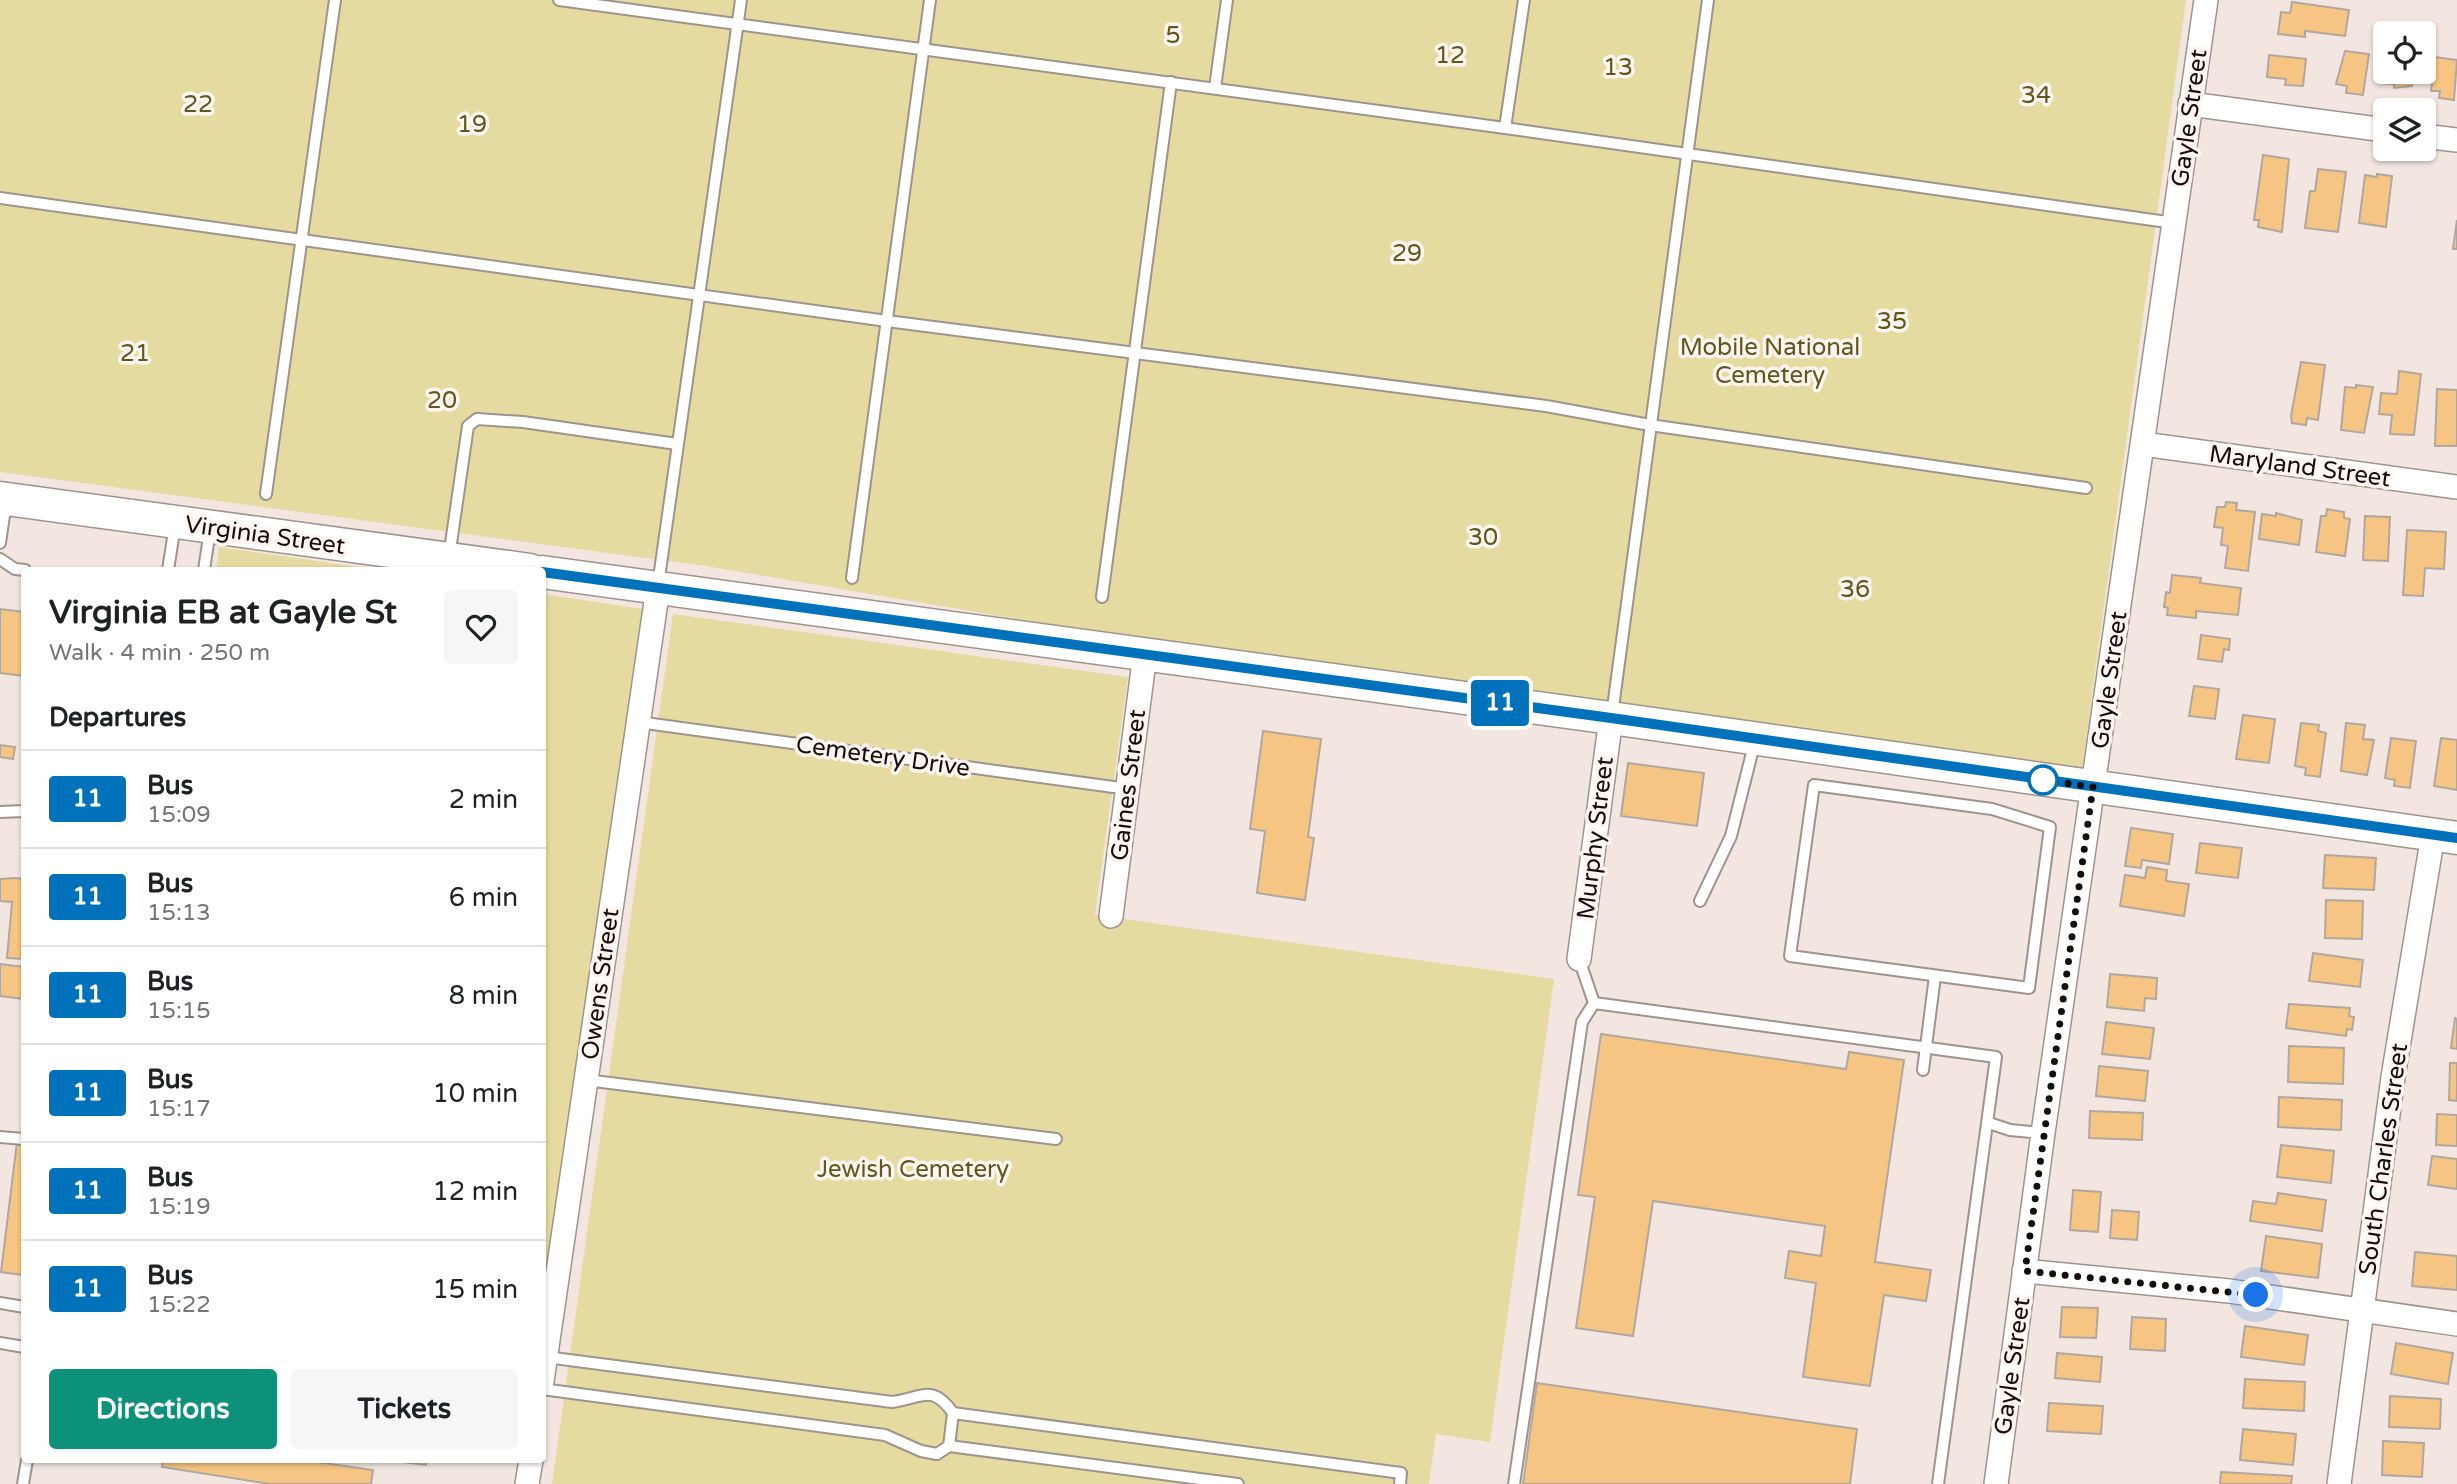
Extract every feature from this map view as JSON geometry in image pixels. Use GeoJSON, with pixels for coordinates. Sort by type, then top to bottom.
{"type":"FeatureCollection","features":[{"type":"Feature","properties":{"kind":"street","name":"Gayle Street"},"geometry":{"type":"LineString","coordinates":[[1996,1484],[2043,1133],[2206,0]]}},
{"type":"Feature","properties":{"kind":"street"},"geometry":{"type":"LineString","coordinates":[[2190,103],[2373,129]]}},
{"type":"Feature","properties":{"kind":"street"},"geometry":{"type":"LineString","coordinates":[[2436,137],[2457,140]]}},
{"type":"Feature","properties":{"kind":"street","name":"Maryland Street"},"geometry":{"type":"LineString","coordinates":[[2143,444],[2457,487]]}},
{"type":"Feature","properties":{"kind":"street","name":"Virginia Street"},"geometry":{"type":"LineString","coordinates":[[3,498],[506,567]]}},
{"type":"Feature","properties":{"kind":"street"},"geometry":{"type":"LineString","coordinates":[[546,573],[1611,718],[2445,837]]}},
{"type":"Feature","properties":{"kind":"street","name":"Owens Street"},"geometry":{"type":"LineString","coordinates":[[546,1357],[658,588]]}},
{"type":"Feature","properties":{"kind":"street","name":"Gaines Street"},"geometry":{"type":"LineString","coordinates":[[1111,916],[1145,654]]}},
{"type":"Feature","properties":{"kind":"street","name":"Murphy Street"},"geometry":{"type":"LineString","coordinates":[[1579,959],[1611,718]]}},
{"type":"Feature","properties":{"kind":"street","name":"South Charles Street"},"geometry":{"type":"LineString","coordinates":[[2339,1484],[2393,1077],[2445,837]]}},
{"type":"Feature","properties":{"kind":"street"},"geometry":{"type":"LineString","coordinates":[[2025,1271],[2229,1291],[2457,1324]]}},
{"type":"Feature","properties":{"kind":"street"},"geometry":{"type":"LineString","coordinates":[[527,1484],[530,1463]]}},
{"type":"Feature","properties":{"kind":"lane"},"geometry":{"type":"LineString","coordinates":[[266,494],[335,0]]}},
{"type":"Feature","properties":{"kind":"lane"},"geometry":{"type":"LineString","coordinates":[[559,0],[1505,128],[2174,223]]}},
{"type":"Feature","properties":{"kind":"lane"},"geometry":{"type":"LineString","coordinates":[[658,588],[741,0]]}},
{"type":"Feature","properties":{"kind":"lane"},"geometry":{"type":"LineString","coordinates":[[852,578],[930,0]]}},
{"type":"Feature","properties":{"kind":"lane"},"geometry":{"type":"LineString","coordinates":[[1215,88],[1227,0]]}},
{"type":"Feature","properties":{"kind":"lane"},"geometry":{"type":"LineString","coordinates":[[1505,128],[1524,0]]}},
{"type":"Feature","properties":{"kind":"lane"},"geometry":{"type":"LineString","coordinates":[[1611,718],[1709,0]]}},
{"type":"Feature","properties":{"kind":"lane"},"geometry":{"type":"LineString","coordinates":[[1102,597],[1171,82]]}},
{"type":"Feature","properties":{"kind":"lane"},"geometry":{"type":"LineString","coordinates":[[0,198],[887,321],[1546,406],[1650,425],[2086,488]]}},
{"type":"Feature","properties":{"kind":"lane"},"geometry":{"type":"LineString","coordinates":[[449,560],[468,426],[477,419],[523,422],[677,444]]}},
{"type":"Feature","properties":{"kind":"lane"},"geometry":{"type":"LineString","coordinates":[[0,543],[3,498]]}},
{"type":"Feature","properties":{"kind":"lane"},"geometry":{"type":"LineString","coordinates":[[168,567],[175,522]]}},
{"type":"Feature","properties":{"kind":"lane"},"geometry":{"type":"LineString","coordinates":[[204,567],[211,527]]}},
{"type":"Feature","properties":{"kind":"lane"},"geometry":{"type":"LineString","coordinates":[[0,559],[15,569],[21,570]]}},
{"type":"Feature","properties":{"kind":"lane","name":"Cemetery Drive"},"geometry":{"type":"LineString","coordinates":[[638,722],[1128,789]]}},
{"type":"Feature","properties":{"kind":"lane"},"geometry":{"type":"LineString","coordinates":[[1700,901],[1731,836],[1756,739]]}},
{"type":"Feature","properties":{"kind":"lane"},"geometry":{"type":"LineString","coordinates":[[1814,785],[1993,809],[2050,827],[2029,988],[1935,976],[1790,956],[1814,785]]}},
{"type":"Feature","properties":{"kind":"lane"},"geometry":{"type":"LineString","coordinates":[[0,812],[21,811]]}},
{"type":"Feature","properties":{"kind":"lane"},"geometry":{"type":"LineString","coordinates":[[1514,1484],[1583,1022],[1594,1003],[1579,959]]}},
{"type":"Feature","properties":{"kind":"lane"},"geometry":{"type":"LineString","coordinates":[[1923,1070],[1935,976]]}},
{"type":"Feature","properties":{"kind":"lane"},"geometry":{"type":"LineString","coordinates":[[1594,1003],[1996,1057],[1938,1484]]}},
{"type":"Feature","properties":{"kind":"lane"},"geometry":{"type":"LineString","coordinates":[[586,1080],[1056,1139]]}},
{"type":"Feature","properties":{"kind":"lane"},"geometry":{"type":"LineString","coordinates":[[1989,1123],[2010,1130],[2043,1133]]}},
{"type":"Feature","properties":{"kind":"lane"},"geometry":{"type":"LineString","coordinates":[[0,1137],[21,1139]]}},
{"type":"Feature","properties":{"kind":"lane"},"geometry":{"type":"LineString","coordinates":[[0,1303],[21,1306]]}},
{"type":"Feature","properties":{"kind":"lane"},"geometry":{"type":"LineString","coordinates":[[0,1343],[21,1346]]}},
{"type":"Feature","properties":{"kind":"lane"},"geometry":{"type":"LineString","coordinates":[[546,1357],[892,1402],[930,1393],[942,1398],[953,1413],[949,1446]]}},
{"type":"Feature","properties":{"kind":"lane"},"geometry":{"type":"LineString","coordinates":[[546,1390],[885,1435],[921,1451],[937,1454],[949,1446],[1238,1484]]}},
{"type":"Feature","properties":{"kind":"lane"},"geometry":{"type":"LineString","coordinates":[[953,1413],[1401,1473],[1400,1484]]}},
{"type":"Feature","properties":{"kind":"lane"},"geometry":{"type":"LineString","coordinates":[[23,1484],[26,1463]]}},
{"type":"Feature","properties":{"kind":"green space","name":"Mobile National Cemetery"},"geometry":{"type":"Polygon","coordinates":[[[0,0],[2186,0],[2082,769],[1128,638],[706,566],[0,472],[0,0]]]}},
{"type":"Feature","properties":{"kind":"green space"},"geometry":{"type":"Polygon","coordinates":[[[219,547],[358,567],[216,567],[219,547]]]}},
{"type":"Feature","properties":{"kind":"green space"},"geometry":{"type":"Polygon","coordinates":[[[546,595],[642,609],[546,1272],[546,595]]]}},
{"type":"Feature","properties":{"kind":"green space","name":"Jewish Cemetery"},"geometry":{"type":"Polygon","coordinates":[[[673,614],[1128,677],[1095,915],[1554,979],[1490,1442],[1436,1434],[1429,1484],[552,1484],[673,614]]]}},
{"type":"Feature","properties":{"kind":"building"},"geometry":{"type":"Polygon","coordinates":[[[2292,2],[2349,10],[2345,36],[2305,31],[2305,37],[2278,34],[2281,12],[2290,13],[2292,2]]]}},
{"type":"Feature","properties":{"kind":"building"},"geometry":{"type":"Polygon","coordinates":[[[2345,51],[2369,54],[2363,95],[2346,93],[2347,86],[2336,84],[2345,51]]]}},
{"type":"Feature","properties":{"kind":"building"},"geometry":{"type":"Polygon","coordinates":[[[2269,55],[2306,59],[2303,86],[2285,85],[2286,79],[2267,77],[2269,55]]]}},
{"type":"Feature","properties":{"kind":"building"},"geometry":{"type":"Polygon","coordinates":[[[2436,57],[2457,60],[2454,100],[2439,98],[2440,91],[2431,91],[2432,84],[2436,84],[2436,57]]]}},
{"type":"Feature","properties":{"kind":"building"},"geometry":{"type":"Polygon","coordinates":[[[2394,84],[2412,84],[2412,86],[2394,88],[2394,84]]]}},
{"type":"Feature","properties":{"kind":"building"},"geometry":{"type":"Polygon","coordinates":[[[2263,155],[2289,159],[2282,232],[2258,227],[2259,220],[2254,220],[2263,155]]]}},
{"type":"Feature","properties":{"kind":"building"},"geometry":{"type":"Polygon","coordinates":[[[2318,169],[2346,172],[2338,232],[2305,228],[2310,191],[2315,191],[2318,169]]]}},
{"type":"Feature","properties":{"kind":"building"},"geometry":{"type":"Polygon","coordinates":[[[2377,174],[2392,176],[2386,227],[2359,223],[2365,175],[2377,177],[2377,174]]]}},
{"type":"Feature","properties":{"kind":"building"},"geometry":{"type":"Polygon","coordinates":[[[2457,220],[2457,249],[2453,249],[2457,220]]]}},
{"type":"Feature","properties":{"kind":"building"},"geometry":{"type":"Polygon","coordinates":[[[2301,362],[2325,365],[2318,420],[2307,418],[2306,425],[2292,423],[2291,416],[2301,362]]]}},
{"type":"Feature","properties":{"kind":"building"},"geometry":{"type":"Polygon","coordinates":[[[2399,371],[2421,374],[2414,435],[2390,434],[2392,415],[2379,414],[2381,393],[2397,394],[2399,371]]]}},
{"type":"Feature","properties":{"kind":"building"},"geometry":{"type":"Polygon","coordinates":[[[2356,385],[2373,387],[2364,433],[2341,430],[2345,387],[2356,388],[2356,385]]]}},
{"type":"Feature","properties":{"kind":"building"},"geometry":{"type":"Polygon","coordinates":[[[2437,389],[2457,390],[2457,446],[2435,446],[2437,389]]]}},
{"type":"Feature","properties":{"kind":"building"},"geometry":{"type":"Polygon","coordinates":[[[2226,502],[2237,503],[2236,510],[2255,512],[2248,571],[2225,568],[2228,546],[2221,545],[2223,528],[2214,527],[2217,507],[2225,507],[2226,502]]]}},
{"type":"Feature","properties":{"kind":"building"},"geometry":{"type":"Polygon","coordinates":[[[2327,509],[2344,512],[2344,518],[2350,519],[2345,556],[2316,552],[2321,516],[2326,516],[2327,509]]]}},
{"type":"Feature","properties":{"kind":"building"},"geometry":{"type":"Polygon","coordinates":[[[2276,513],[2302,520],[2299,545],[2259,539],[2262,514],[2276,516],[2276,513]]]}},
{"type":"Feature","properties":{"kind":"building"},"geometry":{"type":"Polygon","coordinates":[[[2365,516],[2390,517],[2388,561],[2363,560],[2365,516]]]}},
{"type":"Feature","properties":{"kind":"building"},"geometry":{"type":"Polygon","coordinates":[[[2407,530],[2446,532],[2444,569],[2425,568],[2423,596],[2403,595],[2407,530]]]}},
{"type":"Feature","properties":{"kind":"building"},"geometry":{"type":"Polygon","coordinates":[[[2172,575],[2201,578],[2200,583],[2241,588],[2238,615],[2196,611],[2196,618],[2167,615],[2168,608],[2164,607],[2166,592],[2170,593],[2172,575]]]}},
{"type":"Feature","properties":{"kind":"building"},"geometry":{"type":"Polygon","coordinates":[[[0,609],[21,612],[21,676],[0,673],[0,609]]]}},
{"type":"Feature","properties":{"kind":"building"},"geometry":{"type":"Polygon","coordinates":[[[2201,635],[2230,639],[2229,650],[2224,649],[2222,662],[2198,659],[2201,635]]]}},
{"type":"Feature","properties":{"kind":"building"},"geometry":{"type":"Polygon","coordinates":[[[2194,686],[2219,689],[2215,719],[2189,716],[2194,686]]]}},
{"type":"Feature","properties":{"kind":"building"},"geometry":{"type":"Polygon","coordinates":[[[2243,715],[2275,719],[2269,763],[2236,759],[2243,715]]]}},
{"type":"Feature","properties":{"kind":"building"},"geometry":{"type":"Polygon","coordinates":[[[2301,723],[2319,725],[2318,731],[2326,733],[2320,777],[2305,775],[2306,768],[2295,766],[2301,723]]]}},
{"type":"Feature","properties":{"kind":"building"},"geometry":{"type":"Polygon","coordinates":[[[2346,723],[2365,725],[2363,739],[2374,740],[2367,775],[2341,771],[2346,723]]]}},
{"type":"Feature","properties":{"kind":"building"},"geometry":{"type":"Polygon","coordinates":[[[1263,731],[1321,739],[1308,837],[1314,838],[1305,900],[1257,893],[1265,831],[1250,829],[1263,731]]]}},
{"type":"Feature","properties":{"kind":"building"},"geometry":{"type":"Polygon","coordinates":[[[2391,738],[2416,741],[2410,788],[2394,786],[2395,780],[2385,778],[2391,738]]]}},
{"type":"Feature","properties":{"kind":"building"},"geometry":{"type":"Polygon","coordinates":[[[2441,738],[2457,740],[2457,790],[2434,786],[2441,738]]]}},
{"type":"Feature","properties":{"kind":"building"},"geometry":{"type":"Polygon","coordinates":[[[0,745],[15,747],[13,759],[0,757],[0,745]]]}},
{"type":"Feature","properties":{"kind":"building"},"geometry":{"type":"Polygon","coordinates":[[[1628,763],[1704,773],[1697,826],[1621,816],[1628,763]]]}},
{"type":"Feature","properties":{"kind":"building"},"geometry":{"type":"Polygon","coordinates":[[[2131,828],[2173,834],[2169,864],[2142,860],[2141,868],[2125,866],[2131,828]]]}},
{"type":"Feature","properties":{"kind":"building"},"geometry":{"type":"Polygon","coordinates":[[[2200,843],[2242,848],[2238,878],[2196,873],[2200,843]]]}},
{"type":"Feature","properties":{"kind":"building"},"geometry":{"type":"Polygon","coordinates":[[[2325,855],[2376,858],[2374,890],[2323,888],[2325,855]]]}},
{"type":"Feature","properties":{"kind":"building"},"geometry":{"type":"Polygon","coordinates":[[[2147,867],[2167,870],[2166,881],[2189,884],[2184,916],[2120,906],[2125,875],[2145,878],[2147,867]]]}},
{"type":"Feature","properties":{"kind":"building"},"geometry":{"type":"Polygon","coordinates":[[[0,879],[21,879],[21,959],[7,958],[12,902],[0,901],[0,879]]]}},
{"type":"Feature","properties":{"kind":"building"},"geometry":{"type":"Polygon","coordinates":[[[2326,900],[2363,901],[2362,939],[2325,938],[2326,900]]]}},
{"type":"Feature","properties":{"kind":"building"},"geometry":{"type":"Polygon","coordinates":[[[2313,953],[2363,960],[2360,987],[2309,981],[2313,953]]]}},
{"type":"Feature","properties":{"kind":"building"},"geometry":{"type":"Polygon","coordinates":[[[0,964],[21,967],[21,999],[0,996],[0,964]]]}},
{"type":"Feature","properties":{"kind":"building"},"geometry":{"type":"Polygon","coordinates":[[[2110,974],[2157,978],[2156,999],[2145,998],[2144,1011],[2107,1007],[2110,974]]]}},
{"type":"Feature","properties":{"kind":"building"},"geometry":{"type":"Polygon","coordinates":[[[2289,1004],[2350,1008],[2349,1016],[2354,1017],[2352,1030],[2347,1029],[2346,1036],[2286,1028],[2289,1004]]]}},
{"type":"Feature","properties":{"kind":"building"},"geometry":{"type":"Polygon","coordinates":[[[2455,1018],[2457,1019],[2457,1049],[2451,1048],[2455,1018]]]}},
{"type":"Feature","properties":{"kind":"building"},"geometry":{"type":"Polygon","coordinates":[[[2106,1022],[2154,1028],[2150,1059],[2102,1054],[2106,1022]]]}},
{"type":"Feature","properties":{"kind":"building"},"geometry":{"type":"Polygon","coordinates":[[[1601,1034],[1846,1069],[1849,1052],[1904,1060],[1875,1262],[1931,1270],[1926,1301],[1884,1295],[1870,1386],[1803,1377],[1816,1283],[1785,1278],[1789,1251],[1821,1256],[1825,1226],[1653,1201],[1633,1336],[1576,1328],[1595,1197],[1578,1195],[1601,1034]]]}},
{"type":"Feature","properties":{"kind":"building"},"geometry":{"type":"Polygon","coordinates":[[[2289,1046],[2344,1048],[2343,1084],[2288,1082],[2289,1046]]]}},
{"type":"Feature","properties":{"kind":"building"},"geometry":{"type":"Polygon","coordinates":[[[2450,1063],[2457,1063],[2457,1101],[2449,1100],[2450,1063]]]}},
{"type":"Feature","properties":{"kind":"building"},"geometry":{"type":"Polygon","coordinates":[[[2099,1066],[2148,1071],[2145,1101],[2096,1096],[2099,1066]]]}},
{"type":"Feature","properties":{"kind":"building"},"geometry":{"type":"Polygon","coordinates":[[[2279,1097],[2342,1100],[2341,1130],[2278,1127],[2279,1097]]]}},
{"type":"Feature","properties":{"kind":"building"},"geometry":{"type":"Polygon","coordinates":[[[2090,1111],[2143,1113],[2142,1140],[2089,1138],[2090,1111]]]}},
{"type":"Feature","properties":{"kind":"building"},"geometry":{"type":"Polygon","coordinates":[[[2437,1114],[2457,1115],[2457,1146],[2436,1145],[2437,1114]]]}},
{"type":"Feature","properties":{"kind":"building"},"geometry":{"type":"Polygon","coordinates":[[[17,1142],[21,1143],[21,1275],[1,1272],[17,1142]]]}},
{"type":"Feature","properties":{"kind":"building"},"geometry":{"type":"Polygon","coordinates":[[[2281,1145],[2334,1151],[2331,1183],[2277,1177],[2281,1145]]]}},
{"type":"Feature","properties":{"kind":"building"},"geometry":{"type":"Polygon","coordinates":[[[2432,1156],[2457,1159],[2457,1189],[2428,1185],[2432,1156]]]}},
{"type":"Feature","properties":{"kind":"building"},"geometry":{"type":"Polygon","coordinates":[[[2073,1190],[2101,1192],[2098,1232],[2070,1230],[2073,1190]]]}},
{"type":"Feature","properties":{"kind":"building"},"geometry":{"type":"Polygon","coordinates":[[[2278,1193],[2326,1200],[2322,1231],[2250,1221],[2253,1201],[2276,1204],[2278,1193]]]}},
{"type":"Feature","properties":{"kind":"building"},"geometry":{"type":"Polygon","coordinates":[[[2112,1210],[2139,1212],[2137,1240],[2110,1238],[2112,1210]]]}},
{"type":"Feature","properties":{"kind":"building"},"geometry":{"type":"Polygon","coordinates":[[[2266,1236],[2322,1244],[2318,1278],[2261,1271],[2266,1236]]]}},
{"type":"Feature","properties":{"kind":"building"},"geometry":{"type":"Polygon","coordinates":[[[2415,1252],[2457,1256],[2457,1290],[2412,1286],[2415,1252]]]}},
{"type":"Feature","properties":{"kind":"building"},"geometry":{"type":"Polygon","coordinates":[[[2062,1307],[2098,1308],[2096,1338],[2060,1337],[2062,1307]]]}},
{"type":"Feature","properties":{"kind":"building"},"geometry":{"type":"Polygon","coordinates":[[[2132,1317],[2166,1319],[2165,1351],[2130,1349],[2132,1317]]]}},
{"type":"Feature","properties":{"kind":"building"},"geometry":{"type":"Polygon","coordinates":[[[2245,1326],[2308,1335],[2304,1365],[2241,1357],[2245,1326]]]}},
{"type":"Feature","properties":{"kind":"building"},"geometry":{"type":"Polygon","coordinates":[[[2396,1343],[2453,1353],[2448,1384],[2391,1374],[2396,1343]]]}},
{"type":"Feature","properties":{"kind":"building"},"geometry":{"type":"Polygon","coordinates":[[[2057,1353],[2102,1357],[2100,1382],[2055,1378],[2057,1353]]]}},
{"type":"Feature","properties":{"kind":"building"},"geometry":{"type":"Polygon","coordinates":[[[2245,1379],[2305,1382],[2304,1411],[2243,1408],[2245,1379]]]}},
{"type":"Feature","properties":{"kind":"building"},"geometry":{"type":"Polygon","coordinates":[[[1537,1383],[1857,1429],[1850,1484],[1523,1484],[1537,1383]]]}},
{"type":"Feature","properties":{"kind":"building"},"geometry":{"type":"Polygon","coordinates":[[[2390,1396],[2441,1399],[2440,1429],[2389,1427],[2390,1396]]]}},
{"type":"Feature","properties":{"kind":"building"},"geometry":{"type":"Polygon","coordinates":[[[2049,1403],[2103,1406],[2101,1434],[2047,1431],[2049,1403]]]}},
{"type":"Feature","properties":{"kind":"building"},"geometry":{"type":"Polygon","coordinates":[[[2243,1429],[2296,1434],[2293,1465],[2240,1460],[2243,1429]]]}},
{"type":"Feature","properties":{"kind":"building"},"geometry":{"type":"Polygon","coordinates":[[[2383,1441],[2424,1443],[2422,1477],[2382,1475],[2383,1441]]]}},
{"type":"Feature","properties":{"kind":"building"},"geometry":{"type":"Polygon","coordinates":[[[163,1463],[323,1463],[373,1470],[371,1484],[270,1484],[162,1467],[163,1463]]]}},
{"type":"Feature","properties":{"kind":"building"},"geometry":{"type":"Polygon","coordinates":[[[2221,1472],[2292,1476],[2291,1484],[2220,1484],[2221,1472]]]}},
{"type":"Feature","properties":{"kind":"bus line","name":"11"},"geometry":{"type":"LineString","coordinates":[[546,573],[1611,718],[2457,838]]}},
{"type":"Feature","properties":{"kind":"route"},"geometry":{"type":"LineString","coordinates":[[2043,780],[2093,787],[2025,1271],[2256,1295]]}},
{"type":"Feature","properties":{"kind":"park label","name":"5"},"geometry":{"type":"Point","coordinates":[1173,35]}},
{"type":"Feature","properties":{"kind":"park label","name":"12"},"geometry":{"type":"Point","coordinates":[1450,55]}},
{"type":"Feature","properties":{"kind":"park label","name":"13"},"geometry":{"type":"Point","coordinates":[1618,67]}},
{"type":"Feature","properties":{"kind":"park label","name":"34"},"geometry":{"type":"Point","coordinates":[2036,95]}},
{"type":"Feature","properties":{"kind":"park label","name":"22"},"geometry":{"type":"Point","coordinates":[198,104]}},
{"type":"Feature","properties":{"kind":"park label","name":"19"},"geometry":{"type":"Point","coordinates":[472,124]}},
{"type":"Feature","properties":{"kind":"park label","name":"29"},"geometry":{"type":"Point","coordinates":[1407,253]}},
{"type":"Feature","properties":{"kind":"park label","name":"35"},"geometry":{"type":"Point","coordinates":[1892,321]}},
{"type":"Feature","properties":{"kind":"park label","name":"21"},"geometry":{"type":"Point","coordinates":[135,353]}},
{"type":"Feature","properties":{"kind":"park label","name":"20"},"geometry":{"type":"Point","coordinates":[442,400]}},
{"type":"Feature","properties":{"kind":"park label","name":"30"},"geometry":{"type":"Point","coordinates":[1483,537]}},
{"type":"Feature","properties":{"kind":"park label","name":"36"},"geometry":{"type":"Point","coordinates":[1855,589]}}]}
